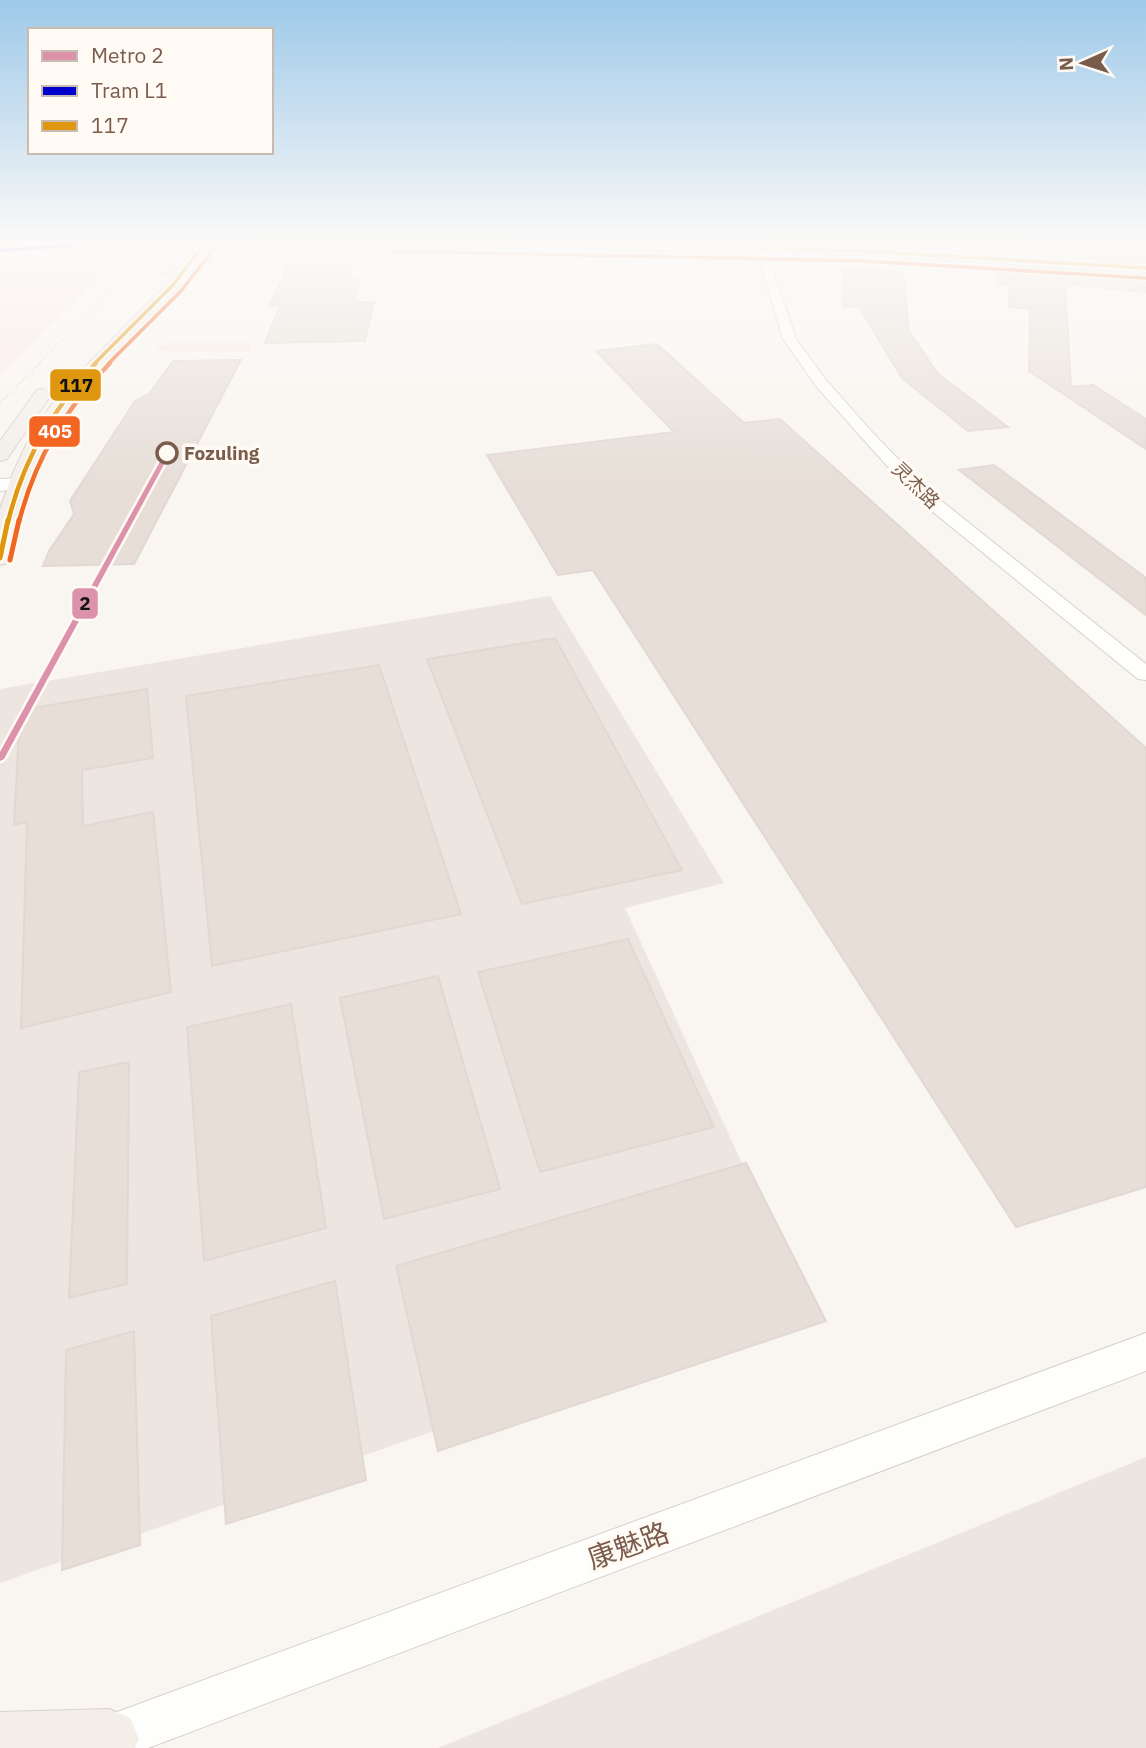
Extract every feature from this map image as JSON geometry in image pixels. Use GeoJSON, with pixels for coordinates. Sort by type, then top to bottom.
{"type":"FeatureCollection","features":[{"type":"Feature","properties":{"kind":"main road"},"geometry":{"type":"LineString","coordinates":[[0,455],[62,373],[112,323]]}},
{"type":"Feature","properties":{"kind":"main road"},"geometry":{"type":"LineString","coordinates":[[0,558],[9,488],[48,421],[67,394],[138,323]]}},
{"type":"Feature","properties":{"kind":"main road"},"geometry":{"type":"LineString","coordinates":[[0,439],[25,419]]}},
{"type":"Feature","properties":{"kind":"main road"},"geometry":{"type":"LineString","coordinates":[[0,1742],[93,1746]]}},
{"type":"Feature","properties":{"kind":"street","name":"灵杰路"},"geometry":{"type":"LineString","coordinates":[[785,323],[790,339],[821,383],[923,495],[1146,674]]}},
{"type":"Feature","properties":{"kind":"street","name":"康魅路"},"geometry":{"type":"LineString","coordinates":[[93,1746],[1146,1352]]}},
{"type":"Feature","properties":{"kind":"path"},"geometry":{"type":"LineString","coordinates":[[0,402],[80,323]]}},
{"type":"Feature","properties":{"kind":"shaded area"},"geometry":{"type":"Polygon","coordinates":[[[0,323],[53,323],[0,376],[0,323]]]}},
{"type":"Feature","properties":{"kind":"shaded area"},"geometry":{"type":"Polygon","coordinates":[[[163,343],[253,343],[249,351],[156,351],[163,343]]]}},
{"type":"Feature","properties":{"kind":"shaded area"},"geometry":{"type":"Polygon","coordinates":[[[550,596],[724,883],[625,908],[805,1301],[0,1583],[0,689],[550,596]]]}},
{"type":"Feature","properties":{"kind":"shaded area"},"geometry":{"type":"Polygon","coordinates":[[[1146,1457],[1146,1748],[438,1748],[1146,1457]]]}},
{"type":"Feature","properties":{"kind":"building"},"geometry":{"type":"Polygon","coordinates":[[[273,323],[369,323],[365,341],[265,343],[273,323]]]}},
{"type":"Feature","properties":{"kind":"building"},"geometry":{"type":"Polygon","coordinates":[[[868,323],[908,323],[909,331],[938,374],[1008,427],[968,431],[902,378],[868,323]]]}},
{"type":"Feature","properties":{"kind":"building"},"geometry":{"type":"Polygon","coordinates":[[[1030,323],[1067,323],[1071,387],[1093,385],[1146,419],[1146,449],[1029,371],[1030,323]]]}},
{"type":"Feature","properties":{"kind":"building"},"geometry":{"type":"Polygon","coordinates":[[[657,344],[744,423],[780,419],[1146,748],[1146,1187],[1016,1227],[593,570],[558,575],[487,455],[674,432],[596,351],[657,344]]]}},
{"type":"Feature","properties":{"kind":"building","name":"Fozuling"},"geometry":{"type":"Polygon","coordinates":[[[241,360],[134,564],[43,566],[49,551],[74,514],[70,501],[135,401],[149,394],[173,361],[241,360]]]}},
{"type":"Feature","properties":{"kind":"building"},"geometry":{"type":"Polygon","coordinates":[[[994,465],[1146,578],[1146,615],[959,470],[994,465]]]}},
{"type":"Feature","properties":{"kind":"building"},"geometry":{"type":"Polygon","coordinates":[[[555,638],[682,870],[522,904],[427,659],[555,638]]]}},
{"type":"Feature","properties":{"kind":"building"},"geometry":{"type":"Polygon","coordinates":[[[379,665],[461,914],[212,966],[186,696],[379,665]]]}},
{"type":"Feature","properties":{"kind":"building"},"geometry":{"type":"Polygon","coordinates":[[[147,689],[153,758],[82,770],[83,826],[153,812],[171,992],[21,1028],[27,822],[14,825],[20,710],[147,689]]]}},
{"type":"Feature","properties":{"kind":"building"},"geometry":{"type":"Polygon","coordinates":[[[628,939],[714,1127],[540,1172],[478,972],[628,939]]]}},
{"type":"Feature","properties":{"kind":"building"},"geometry":{"type":"Polygon","coordinates":[[[438,976],[500,1189],[384,1219],[340,998],[438,976]]]}},
{"type":"Feature","properties":{"kind":"building"},"geometry":{"type":"Polygon","coordinates":[[[291,1004],[326,1228],[204,1261],[187,1027],[291,1004]]]}},
{"type":"Feature","properties":{"kind":"building"},"geometry":{"type":"Polygon","coordinates":[[[129,1062],[127,1284],[69,1298],[79,1072],[129,1062]]]}},
{"type":"Feature","properties":{"kind":"building"},"geometry":{"type":"Polygon","coordinates":[[[746,1163],[826,1321],[438,1451],[396,1266],[746,1163]]]}},
{"type":"Feature","properties":{"kind":"building"},"geometry":{"type":"Polygon","coordinates":[[[335,1281],[366,1480],[226,1524],[211,1316],[335,1281]]]}},
{"type":"Feature","properties":{"kind":"building"},"geometry":{"type":"Polygon","coordinates":[[[134,1331],[140,1545],[62,1570],[66,1350],[134,1331]]]}},
{"type":"Feature","properties":{"kind":"metro line","name":"2"},"geometry":{"type":"LineString","coordinates":[[0,759],[170,448]]}},
{"type":"Feature","properties":{"kind":"transit line","name":"117"},"geometry":{"type":"LineString","coordinates":[[0,558],[16,493],[42,432],[67,395],[137,323]]}},
{"type":"Feature","properties":{"kind":"transit line","name":"405"},"geometry":{"type":"LineString","coordinates":[[10,560],[26,498],[50,439],[91,383],[151,323]]}},
{"type":"Feature","properties":{"kind":"place","name":"Fozuling"},"geometry":{"type":"Point","coordinates":[167,453]}}]}
